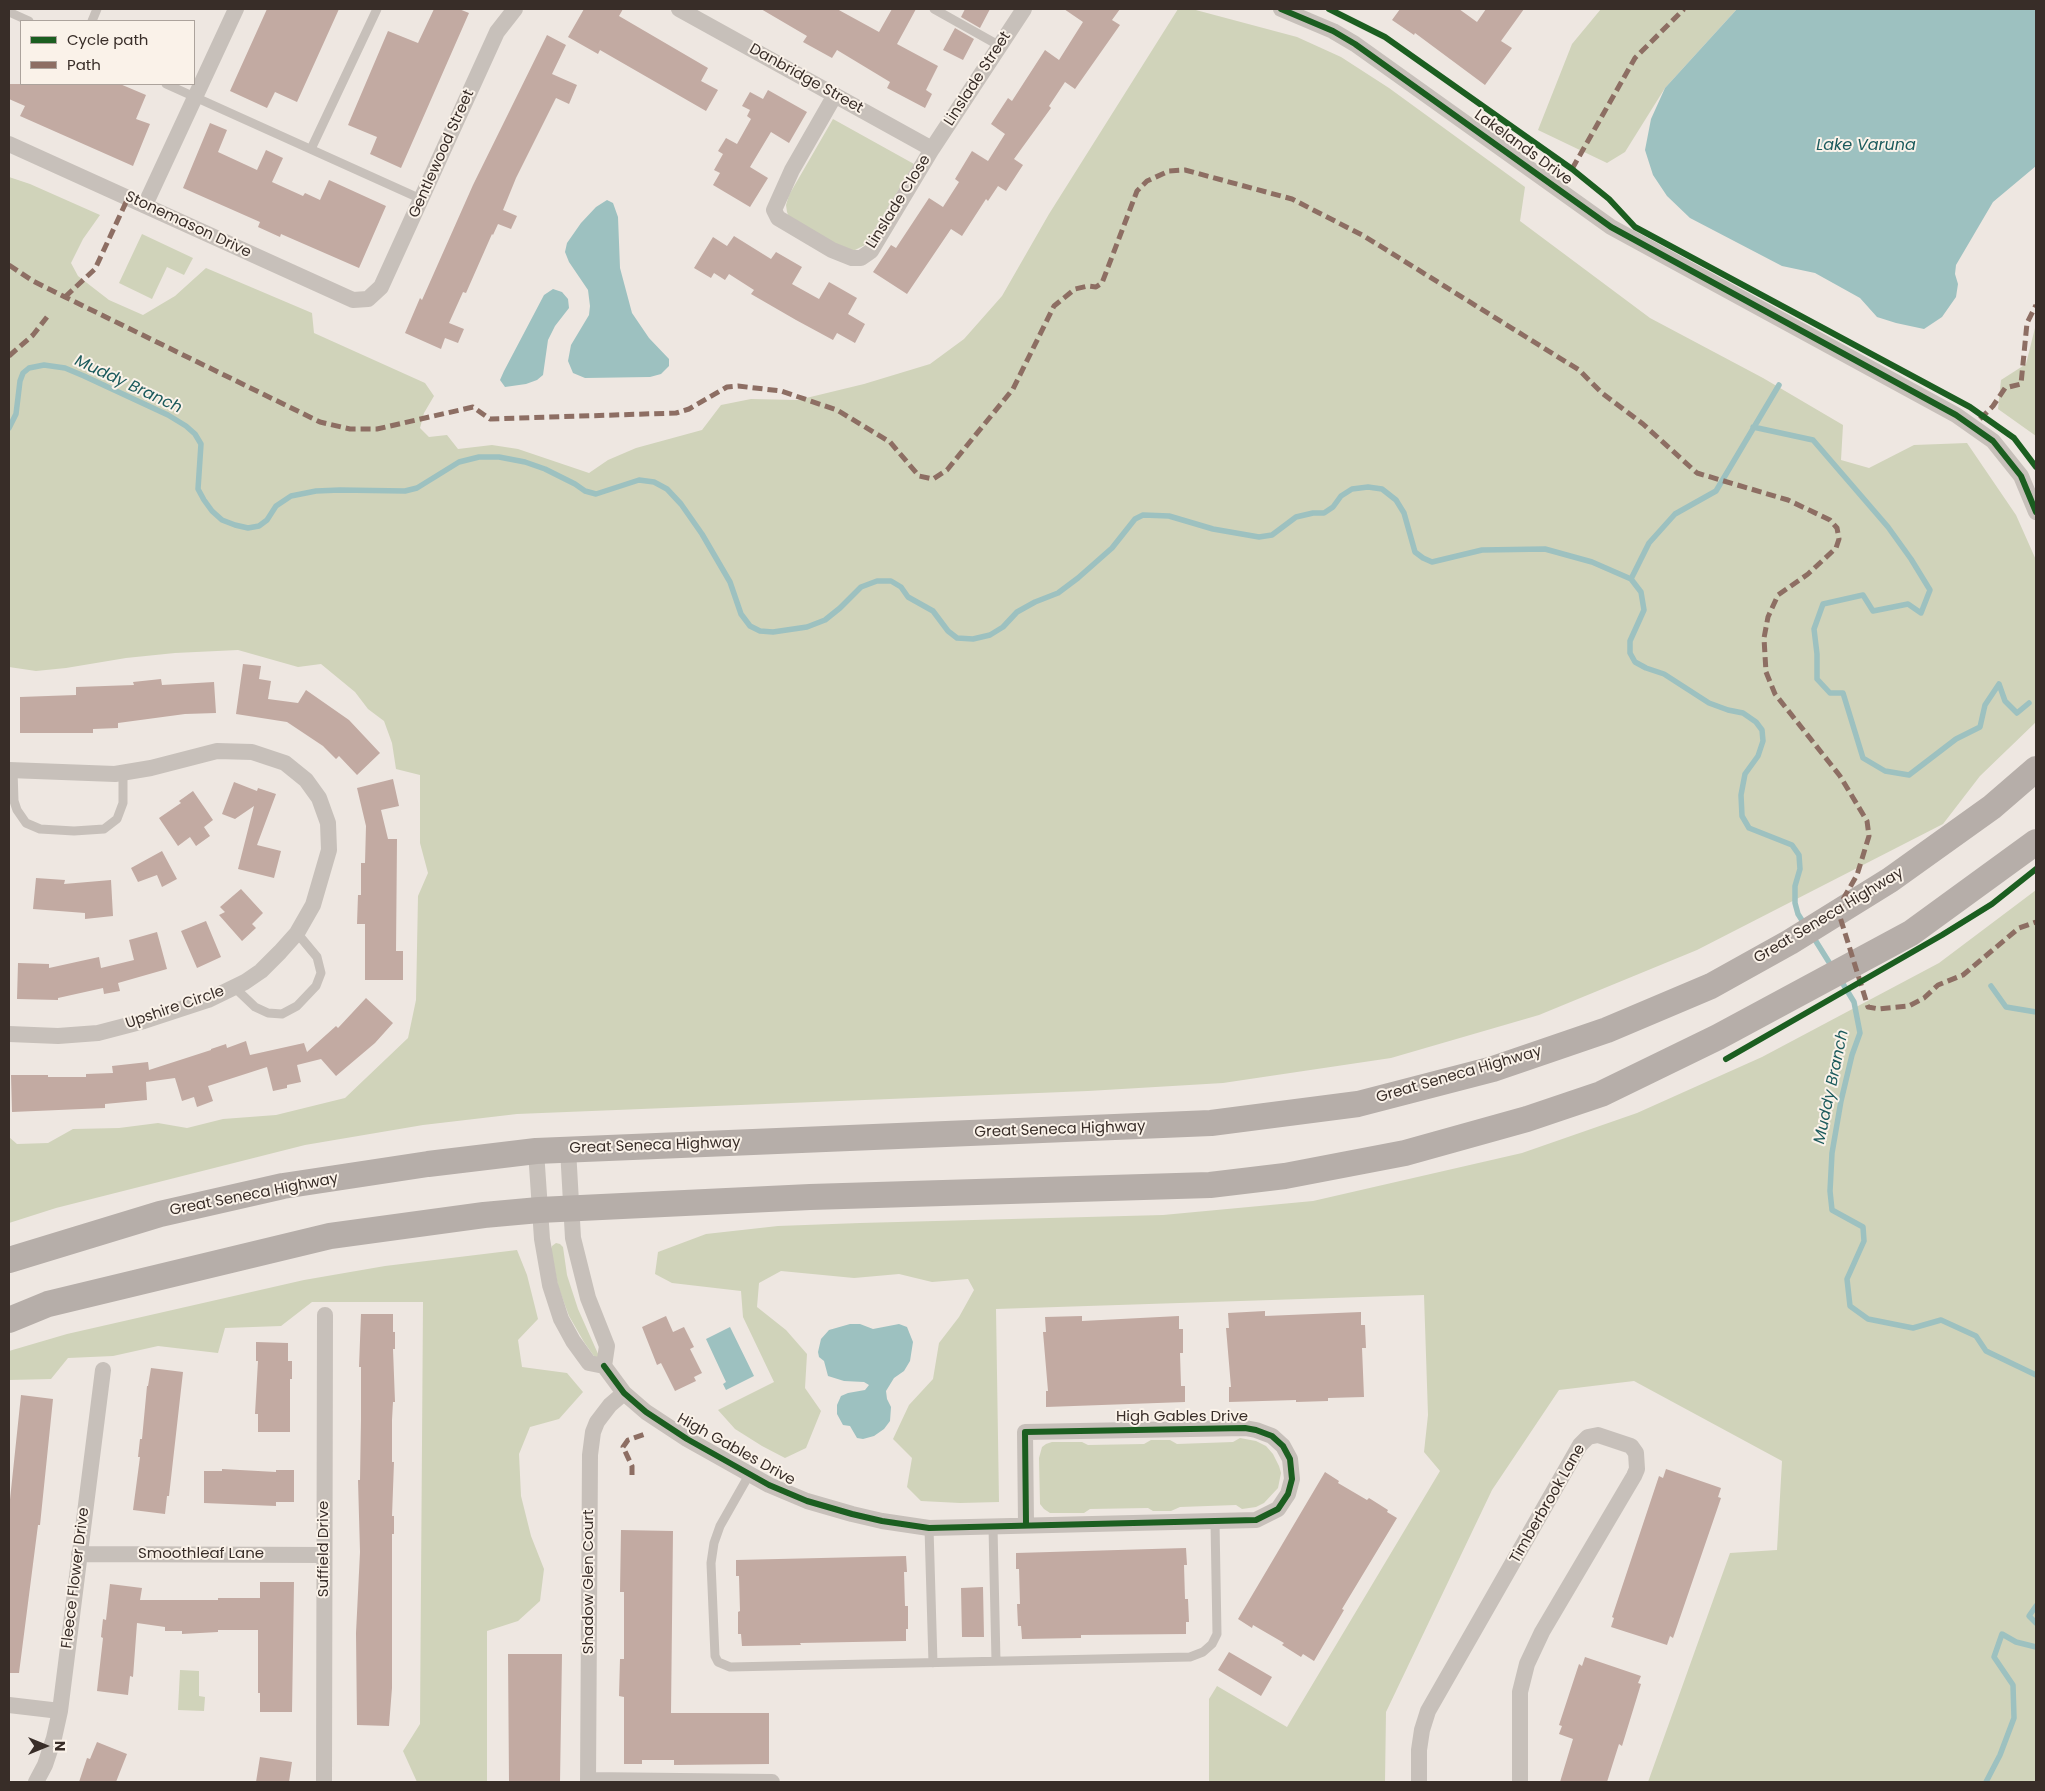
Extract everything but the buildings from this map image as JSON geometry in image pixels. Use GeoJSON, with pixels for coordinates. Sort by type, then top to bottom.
{"type":"FeatureCollection","features":[{"type":"Feature","properties":{"kind":"main road","name":"Great Seneca Highway"},"geometry":{"type":"LineString","coordinates":[[9,1260],[160,1214],[283,1186],[428,1164],[536,1151],[1211,1123],[1358,1104],[1493,1069],[1607,1030],[1711,986],[1790,942],[1890,880],[1992,807],[2036,769]]}},
{"type":"Feature","properties":{"kind":"main road"},"geometry":{"type":"LineString","coordinates":[[9,1320],[48,1304],[330,1236],[484,1215],[573,1208],[810,1197],[1210,1185],[1285,1176],[1405,1153],[1527,1119],[1601,1094],[1718,1038],[1911,933],[2036,842]]}},
{"type":"Feature","properties":{"kind":"street"},"geometry":{"type":"LineString","coordinates":[[145,206],[236,9]]}},
{"type":"Feature","properties":{"kind":"street","name":"Gentlewood Street"},"geometry":{"type":"LineString","coordinates":[[368,299],[381,287],[497,32],[515,9]]}},
{"type":"Feature","properties":{"kind":"street","name":"Danbridge Street"},"geometry":{"type":"LineString","coordinates":[[680,9],[932,149]]}},
{"type":"Feature","properties":{"kind":"street","name":"Linslade Street"},"geometry":{"type":"LineString","coordinates":[[932,149],[1024,9]]}},
{"type":"Feature","properties":{"kind":"street","name":"Lakelands Drive"},"geometry":{"type":"LineString","coordinates":[[1281,9],[1333,31],[1355,44],[1612,227],[1956,415],[1993,441],[2021,476],[2036,512]]}},
{"type":"Feature","properties":{"kind":"street","name":"Linslade Close"},"geometry":{"type":"LineString","coordinates":[[835,95],[792,170],[774,210],[778,218],[832,250],[852,258],[861,258],[870,251],[932,149]]}},
{"type":"Feature","properties":{"kind":"street","name":"Stonemason Drive"},"geometry":{"type":"LineString","coordinates":[[9,144],[353,300],[368,299]]}},
{"type":"Feature","properties":{"kind":"street","name":"Upshire Circle"},"geometry":{"type":"LineString","coordinates":[[9,1034],[58,1036],[98,1033],[144,1021],[208,1000],[234,988],[261,970],[297,933],[313,905],[329,850],[328,823],[319,798],[306,780],[285,763],[252,752],[217,750],[151,768],[115,774],[11,770]]}},
{"type":"Feature","properties":{"kind":"street"},"geometry":{"type":"LineString","coordinates":[[568,1149],[573,1208],[573,1238],[588,1298],[607,1346],[604,1366]]}},
{"type":"Feature","properties":{"kind":"street","name":"High Gables Drive"},"geometry":{"type":"LineString","coordinates":[[536,1151],[539,1210],[550,1285],[561,1319],[573,1341],[589,1363],[604,1366],[624,1393],[646,1412],[687,1439],[749,1475],[788,1494],[827,1507],[882,1521],[929,1528],[993,1527],[1026,1524],[1256,1520],[1278,1509],[1288,1494],[1292,1479],[1290,1459],[1283,1446],[1272,1436],[1256,1430],[1234,1428],[1025,1432],[1026,1524]]}},
{"type":"Feature","properties":{"kind":"street","name":"Suffield Drive"},"geometry":{"type":"LineString","coordinates":[[324,1782],[326,1315]]}},
{"type":"Feature","properties":{"kind":"street","name":"Fleece Flower Drive"},"geometry":{"type":"LineString","coordinates":[[36,1782],[45,1766],[60,1711],[103,1370]]}},
{"type":"Feature","properties":{"kind":"street","name":"Shadow Glen Court"},"geometry":{"type":"LineString","coordinates":[[588,1781],[590,1454],[593,1432],[597,1422],[610,1405],[624,1393]]}},
{"type":"Feature","properties":{"kind":"street","name":"Timberbrook Lane"},"geometry":{"type":"LineString","coordinates":[[1419,1782],[1419,1750],[1428,1711],[1580,1445],[1588,1437],[1598,1435],[1631,1446],[1636,1452],[1637,1469],[1542,1632],[1526,1664],[1520,1692],[1520,1782]]}},
{"type":"Feature","properties":{"kind":"street","name":"Smoothleaf Lane"},"geometry":{"type":"LineString","coordinates":[[79,1554],[324,1555]]}},
{"type":"Feature","properties":{"kind":"street"},"geometry":{"type":"LineString","coordinates":[[9,1705],[60,1711]]}},
{"type":"Feature","properties":{"kind":"street"},"geometry":{"type":"LineString","coordinates":[[588,1781],[772,1782]]}},
{"type":"Feature","properties":{"kind":"lane"},"geometry":{"type":"LineString","coordinates":[[311,149],[377,9]]}},
{"type":"Feature","properties":{"kind":"lane"},"geometry":{"type":"LineString","coordinates":[[934,9],[1000,46]]}},
{"type":"Feature","properties":{"kind":"lane"},"geometry":{"type":"LineString","coordinates":[[9,12],[27,20]]}},
{"type":"Feature","properties":{"kind":"lane"},"geometry":{"type":"LineString","coordinates":[[168,85],[421,199]]}},
{"type":"Feature","properties":{"kind":"lane"},"geometry":{"type":"LineString","coordinates":[[11,770],[14,801],[17,810],[26,822],[40,829],[74,831],[104,829],[117,819],[123,803],[123,772]]}},
{"type":"Feature","properties":{"kind":"lane"},"geometry":{"type":"LineString","coordinates":[[234,988],[256,1007],[268,1013],[282,1014],[297,1006],[316,986],[321,969],[314,951],[297,933]]}},
{"type":"Feature","properties":{"kind":"lane"},"geometry":{"type":"LineString","coordinates":[[749,1475],[720,1526],[714,1543],[711,1563],[715,1656],[718,1662],[730,1667],[1190,1657],[1203,1652],[1212,1644],[1217,1634],[1215,1522]]}},
{"type":"Feature","properties":{"kind":"lane"},"geometry":{"type":"LineString","coordinates":[[993,1527],[996,1661]]}},
{"type":"Feature","properties":{"kind":"lane"},"geometry":{"type":"LineString","coordinates":[[929,1528],[933,1663]]}},
{"type":"Feature","properties":{"kind":"green space"},"geometry":{"type":"Polygon","coordinates":[[[1178,9],[1192,9],[1297,37],[1341,57],[1389,88],[1525,187],[1520,221],[1650,318],[1763,378],[1843,425],[1841,460],[1869,468],[1914,445],[1967,443],[2016,515],[2036,560],[2036,722],[1980,776],[1943,824],[1697,950],[1539,1015],[1391,1058],[1223,1083],[1088,1091],[517,1114],[423,1125],[305,1145],[56,1208],[9,1223],[9,1137],[17,1144],[48,1143],[73,1129],[119,1128],[158,1123],[187,1128],[223,1119],[276,1115],[345,1098],[408,1038],[416,1000],[418,896],[428,873],[420,843],[420,775],[396,769],[392,743],[384,721],[368,709],[355,692],[321,664],[298,667],[238,650],[126,658],[36,671],[9,667],[9,177],[30,184],[100,215],[83,239],[71,263],[78,276],[109,300],[143,315],[175,296],[206,268],[312,313],[314,333],[425,383],[434,396],[424,413],[420,428],[429,437],[447,435],[458,449],[492,445],[518,449],[589,473],[608,460],[636,448],[702,430],[721,405],[751,399],[798,400],[864,384],[930,364],[964,339],[1002,296],[1049,214],[1178,9]]]}},
{"type":"Feature","properties":{"kind":"green space"},"geometry":{"type":"Polygon","coordinates":[[[1601,9],[1737,9],[1665,88],[1625,152],[1607,163],[1538,130],[1572,44],[1601,9]]]}},
{"type":"Feature","properties":{"kind":"green space"},"geometry":{"type":"Polygon","coordinates":[[[833,119],[914,164],[865,245],[853,251],[844,250],[789,217],[787,212],[786,205],[789,195],[833,119]]]}},
{"type":"Feature","properties":{"kind":"green space"},"geometry":{"type":"Polygon","coordinates":[[[142,234],[193,258],[184,275],[167,267],[152,299],[119,283],[142,234]]]}},
{"type":"Feature","properties":{"kind":"green space"},"geometry":{"type":"Polygon","coordinates":[[[2036,324],[2036,436],[1998,409],[2001,380],[2026,364],[2036,324]]]}},
{"type":"Feature","properties":{"kind":"green space"},"geometry":{"type":"Polygon","coordinates":[[[2036,890],[2036,1782],[1648,1782],[1730,1553],[1777,1550],[1782,1461],[1634,1381],[1559,1390],[1492,1490],[1386,1712],[1385,1782],[1209,1782],[1209,1699],[1217,1686],[1287,1727],[1440,1471],[1424,1452],[1428,1415],[1424,1295],[996,1309],[999,1502],[960,1503],[921,1501],[907,1487],[912,1458],[893,1439],[909,1405],[933,1379],[939,1343],[959,1317],[974,1290],[968,1279],[932,1282],[899,1274],[854,1278],[781,1271],[759,1283],[757,1307],[786,1330],[807,1354],[805,1388],[821,1411],[806,1448],[785,1458],[735,1429],[718,1410],[774,1382],[743,1317],[741,1291],[672,1283],[655,1274],[658,1252],[706,1234],[778,1226],[1163,1215],[1313,1201],[1522,1153],[1637,1113],[1762,1057],[1939,963],[2036,890]]]}},
{"type":"Feature","properties":{"kind":"green space"},"geometry":{"type":"Polygon","coordinates":[[[556,1243],[563,1247],[567,1275],[578,1309],[599,1356],[596,1359],[569,1316],[558,1286],[551,1249],[556,1243]]]}},
{"type":"Feature","properties":{"kind":"green space"},"geometry":{"type":"Polygon","coordinates":[[[517,1250],[527,1275],[538,1319],[518,1340],[522,1367],[567,1373],[583,1392],[559,1419],[530,1427],[519,1454],[521,1496],[531,1536],[544,1569],[540,1601],[518,1621],[487,1631],[487,1782],[417,1782],[403,1751],[420,1724],[423,1302],[312,1302],[281,1326],[225,1328],[218,1353],[158,1346],[113,1356],[68,1358],[51,1379],[9,1380],[9,1351],[67,1334],[304,1280],[385,1266],[517,1250]]]}},
{"type":"Feature","properties":{"kind":"green space"},"geometry":{"type":"Polygon","coordinates":[[[1240,1438],[1256,1441],[1266,1446],[1273,1454],[1281,1473],[1278,1488],[1264,1503],[1256,1507],[1242,1509],[1236,1505],[1180,1507],[1171,1511],[1153,1511],[1148,1508],[1090,1509],[1084,1513],[1050,1513],[1040,1504],[1039,1458],[1042,1447],[1052,1442],[1082,1442],[1088,1445],[1144,1444],[1151,1440],[1170,1440],[1177,1444],[1233,1442],[1240,1438]]]}},
{"type":"Feature","properties":{"kind":"green space"},"geometry":{"type":"Polygon","coordinates":[[[180,1670],[199,1671],[199,1696],[205,1697],[204,1711],[178,1710],[180,1670]]]}},
{"type":"Feature","properties":{"kind":"water","name":"Lake Varuna"},"geometry":{"type":"Polygon","coordinates":[[[1737,9],[2036,9],[2036,166],[1993,202],[1956,265],[1955,274],[1958,284],[1956,297],[1942,317],[1924,329],[1877,317],[1860,298],[1815,273],[1782,266],[1690,218],[1667,196],[1653,175],[1645,150],[1651,119],[1665,88],[1737,9]]]}},
{"type":"Feature","properties":{"kind":"water"},"geometry":{"type":"Polygon","coordinates":[[[607,200],[613,203],[618,217],[620,268],[632,313],[649,338],[669,359],[669,366],[661,374],[650,377],[585,378],[573,373],[568,361],[571,345],[589,315],[590,306],[588,290],[569,262],[565,252],[567,243],[581,223],[596,207],[607,200]]]}},
{"type":"Feature","properties":{"kind":"water"},"geometry":{"type":"Polygon","coordinates":[[[553,289],[562,292],[568,299],[569,308],[555,326],[548,340],[543,375],[537,380],[526,384],[505,387],[500,380],[504,371],[544,295],[553,289]]]}},
{"type":"Feature","properties":{"kind":"water"},"geometry":{"type":"Polygon","coordinates":[[[850,1324],[860,1324],[873,1329],[899,1324],[907,1327],[913,1342],[910,1361],[904,1371],[894,1378],[886,1391],[891,1407],[890,1421],[884,1429],[874,1436],[863,1439],[857,1438],[850,1426],[843,1425],[837,1414],[837,1405],[841,1396],[865,1390],[869,1385],[864,1382],[844,1381],[828,1376],[824,1361],[819,1357],[818,1352],[821,1339],[829,1330],[850,1324]]]}},
{"type":"Feature","properties":{"kind":"water"},"geometry":{"type":"Polygon","coordinates":[[[730,1327],[754,1376],[726,1390],[723,1384],[726,1382],[706,1339],[730,1327]]]}},
{"type":"Feature","properties":{"kind":"waterway","name":"Muddy Branch"},"geometry":{"type":"LineString","coordinates":[[9,428],[16,414],[20,381],[23,373],[29,368],[44,365],[65,368],[168,415],[186,426],[195,434],[201,444],[198,489],[204,500],[222,520],[248,528],[259,526],[267,520],[276,506],[291,496],[316,491],[405,491],[417,488],[459,462],[479,457],[499,457],[525,462],[545,469],[585,491],[596,494],[639,480],[654,482],[667,489],[681,504],[702,534],[730,582],[741,614],[750,626],[760,631],[773,632],[807,627],[825,620],[861,587],[877,581],[891,581],[901,587],[908,597],[933,611],[948,631],[957,638],[973,639],[990,635],[1003,627],[1017,612],[1035,602],[1058,593],[1112,548],[1135,519],[1143,515],[1169,516],[1213,529],[1259,537],[1272,535],[1296,517],[1313,513],[1324,513],[1333,507],[1341,496],[1352,489],[1368,487],[1382,489],[1396,500],[1404,513],[1415,552],[1432,562],[1482,550],[1545,549],[1592,562],[1631,579],[1641,592],[1644,610],[1630,641],[1630,653],[1635,662],[1664,674],[1709,703],[1743,713],[1756,722],[1762,730],[1763,741],[1758,756],[1745,774],[1741,795],[1742,816],[1749,828],[1792,845],[1799,855],[1800,869],[1795,886],[1795,903],[1798,914],[1805,925]]}},
{"type":"Feature","properties":{"kind":"waterway"},"geometry":{"type":"LineString","coordinates":[[1631,579],[1649,543],[1675,514],[1716,491],[1779,385]]}},
{"type":"Feature","properties":{"kind":"waterway"},"geometry":{"type":"LineString","coordinates":[[1753,427],[1813,440],[1888,527],[1930,590],[1921,613],[1908,604],[1873,611],[1863,595],[1823,604],[1814,629],[1817,679],[1830,693],[1843,693],[1863,758],[1885,771],[1909,775],[1956,739],[1980,727],[1985,705],[1999,684],[2005,701],[2017,713],[2029,703]]}},
{"type":"Feature","properties":{"kind":"waterway","name":"Muddy Branch"},"geometry":{"type":"LineString","coordinates":[[1812,935],[1832,967]]}},
{"type":"Feature","properties":{"kind":"waterway","name":"Muddy Branch"},"geometry":{"type":"LineString","coordinates":[[1840,979],[1854,1002],[1860,1033],[1852,1055],[1841,1101],[1832,1153],[1830,1191],[1832,1210],[1863,1227],[1864,1241],[1847,1279],[1850,1306],[1868,1319],[1913,1328],[1941,1320],[1976,1336],[1986,1351],[2036,1375]]}},
{"type":"Feature","properties":{"kind":"waterway"},"geometry":{"type":"LineString","coordinates":[[1991,986],[2006,1007],[2036,1012]]}},
{"type":"Feature","properties":{"kind":"waterway","name":"Muddy Branch"},"geometry":{"type":"LineString","coordinates":[[2036,1606],[2029,1616],[2036,1623]]}},
{"type":"Feature","properties":{"kind":"waterway","name":"Muddy Branch"},"geometry":{"type":"LineString","coordinates":[[1986,1782],[2000,1755],[2014,1718],[2013,1685],[1994,1657],[2002,1634],[2016,1642],[2036,1647]]}},
{"type":"Feature","properties":{"kind":"marked path"},"geometry":{"type":"LineString","coordinates":[[1572,169],[1635,58],[1684,9]]}},
{"type":"Feature","properties":{"kind":"marked path"},"geometry":{"type":"LineString","coordinates":[[9,265],[33,281],[320,422],[350,429],[377,429],[473,407],[490,419],[676,413],[689,409],[727,387],[738,386],[781,391],[837,410],[890,442],[919,476],[933,479],[947,470],[1013,389],[1054,306],[1075,289],[1088,286],[1096,287],[1102,283],[1137,191],[1147,181],[1169,171],[1185,170],[1292,199],[1364,236],[1579,370],[1602,393],[1643,424],[1697,473],[1788,500],[1830,520],[1837,528],[1839,539],[1836,548],[1808,574],[1778,595],[1768,617],[1764,638],[1766,672],[1775,694],[1840,776],[1867,821],[1869,836],[1857,875],[1842,901],[1840,917],[1868,1007],[1879,1009],[1909,1006],[1924,998],[1938,985],[1963,975],[2019,928],[2036,922]]}},
{"type":"Feature","properties":{"kind":"marked path"},"geometry":{"type":"LineString","coordinates":[[65,297],[95,269],[128,198]]}},
{"type":"Feature","properties":{"kind":"marked path"},"geometry":{"type":"LineString","coordinates":[[1980,419],[1993,406],[2005,388],[2021,384],[2027,323],[2036,305]]}},
{"type":"Feature","properties":{"kind":"marked path"},"geometry":{"type":"LineString","coordinates":[[9,356],[33,335],[47,317]]}},
{"type":"Feature","properties":{"kind":"marked path"},"geometry":{"type":"LineString","coordinates":[[632,1475],[632,1466],[623,1447],[628,1440],[645,1434]]}},
{"type":"Feature","properties":{"kind":"cycle path"},"geometry":{"type":"LineString","coordinates":[[1281,9],[1333,31],[1355,44],[1611,227],[1956,415],[1993,441],[2021,476],[2036,512]]}},
{"type":"Feature","properties":{"kind":"cycle path"},"geometry":{"type":"LineString","coordinates":[[1329,9],[1385,37],[1572,169],[1609,199],[1635,227],[1970,407],[2014,438],[2036,467]]}},
{"type":"Feature","properties":{"kind":"cycle path"},"geometry":{"type":"LineString","coordinates":[[1726,1059],[1942,935],[1992,904],[2036,869]]}},
{"type":"Feature","properties":{"kind":"cycle path"},"geometry":{"type":"LineString","coordinates":[[604,1366],[624,1393],[646,1412],[687,1439],[769,1485],[807,1501],[852,1514],[882,1521],[929,1528],[1256,1520],[1278,1509],[1288,1494],[1292,1479],[1290,1459],[1283,1446],[1272,1436],[1245,1428],[1025,1432],[1026,1524]]}}]}
